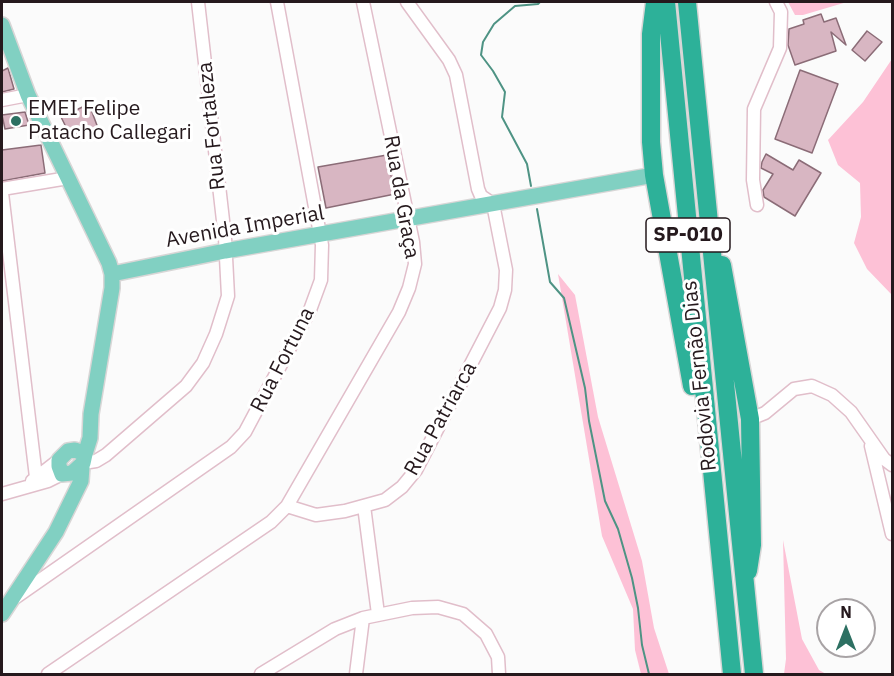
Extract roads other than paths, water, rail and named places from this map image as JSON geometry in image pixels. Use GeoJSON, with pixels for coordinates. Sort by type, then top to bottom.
{"type":"FeatureCollection","features":[{"type":"Feature","properties":{"kind":"highway"},"geometry":{"type":"LineString","coordinates":[[655,2],[651,34],[649,97],[654,175],[695,407],[711,468]]}},
{"type":"Feature","properties":{"kind":"highway","name":"Rodovia Fernão Dias"},"geometry":{"type":"LineString","coordinates":[[666,2],[732,675]]}},
{"type":"Feature","properties":{"kind":"highway","name":"Rodovia Fernão Dias"},"geometry":{"type":"LineString","coordinates":[[687,2],[753,675]]}},
{"type":"Feature","properties":{"kind":"highway"},"geometry":{"type":"LineString","coordinates":[[702,168],[750,419],[752,545],[744,590]]}},
{"type":"Feature","properties":{"kind":"main road"},"geometry":{"type":"LineString","coordinates":[[2,25],[28,95],[109,263],[112,274],[90,438],[81,482],[46,548],[6,608]]}},
{"type":"Feature","properties":{"kind":"main road","name":"Avenida Imperial"},"geometry":{"type":"LineString","coordinates":[[112,274],[225,251],[654,175]]}},
{"type":"Feature","properties":{"kind":"main road"},"geometry":{"type":"LineString","coordinates":[[61,465],[92,414]]}},
{"type":"Feature","properties":{"kind":"main road"},"geometry":{"type":"LineString","coordinates":[[61,465],[75,450],[84,460]]}},
{"type":"Feature","properties":{"kind":"main road"},"geometry":{"type":"LineString","coordinates":[[61,465],[84,460]]}},
{"type":"Feature","properties":{"kind":"main road"},"geometry":{"type":"LineString","coordinates":[[61,465],[70,490],[69,508]]}},
{"type":"Feature","properties":{"kind":"street","name":"Rua Fortaleza"},"geometry":{"type":"LineString","coordinates":[[84,460],[96,461],[106,455],[186,387],[203,363],[216,334],[228,296],[198,2]]}},
{"type":"Feature","properties":{"kind":"street","name":"Rua Fortuna"},"geometry":{"type":"LineString","coordinates":[[6,608],[231,447],[245,432],[310,310],[321,280],[323,264],[321,235],[277,2]]}},
{"type":"Feature","properties":{"kind":"street","name":"Rua da Graça"},"geometry":{"type":"LineString","coordinates":[[287,506],[399,312],[409,288],[415,264],[413,242],[363,2]]}},
{"type":"Feature","properties":{"kind":"street","name":"Rua Patriarca"},"geometry":{"type":"LineString","coordinates":[[287,506],[316,515],[385,500],[402,487],[416,470],[500,308],[505,290],[506,270],[493,204],[481,196],[478,189],[456,75],[449,60],[408,2]]}},
{"type":"Feature","properties":{"kind":"street"},"geometry":{"type":"LineString","coordinates":[[757,205],[753,180],[754,109],[780,48],[781,12],[776,2]]}},
{"type":"Feature","properties":{"kind":"street"},"geometry":{"type":"LineString","coordinates":[[2,100],[28,95]]}},
{"type":"Feature","properties":{"kind":"street"},"geometry":{"type":"LineString","coordinates":[[32,482],[33,446],[2,191],[68,178]]}},
{"type":"Feature","properties":{"kind":"street"},"geometry":{"type":"LineString","coordinates":[[750,419],[765,413],[794,389],[812,387],[832,395],[851,412],[884,459],[892,465]]}},
{"type":"Feature","properties":{"kind":"street"},"geometry":{"type":"LineString","coordinates":[[869,439],[892,534]]}},
{"type":"Feature","properties":{"kind":"street"},"geometry":{"type":"LineString","coordinates":[[2,494],[32,482],[48,481],[61,465],[33,446]]}},
{"type":"Feature","properties":{"kind":"street"},"geometry":{"type":"LineString","coordinates":[[48,675],[271,522],[287,506]]}},
{"type":"Feature","properties":{"kind":"street"},"geometry":{"type":"LineString","coordinates":[[364,506],[378,614]]}},
{"type":"Feature","properties":{"kind":"street"},"geometry":{"type":"LineString","coordinates":[[261,675],[335,629],[363,618],[412,608],[438,608],[463,614],[486,633],[498,657],[499,675]]}},
{"type":"Feature","properties":{"kind":"street"},"geometry":{"type":"LineString","coordinates":[[356,675],[363,618]]}},
{"type":"Feature","properties":{"kind":"waterway"},"geometry":{"type":"LineString","coordinates":[[531,186],[527,164],[502,117],[505,92],[481,55],[483,42],[494,24],[515,6],[540,2]]}},
{"type":"Feature","properties":{"kind":"waterway"},"geometry":{"type":"LineString","coordinates":[[537,209],[550,282],[564,298],[585,388],[589,421],[605,501],[618,529],[632,578],[642,645],[649,674]]}},
{"type":"Feature","properties":{"kind":"place","name":"EMEI Felipe Patacho Callegari"},"geometry":{"type":"Point","coordinates":[16,121]}}]}
